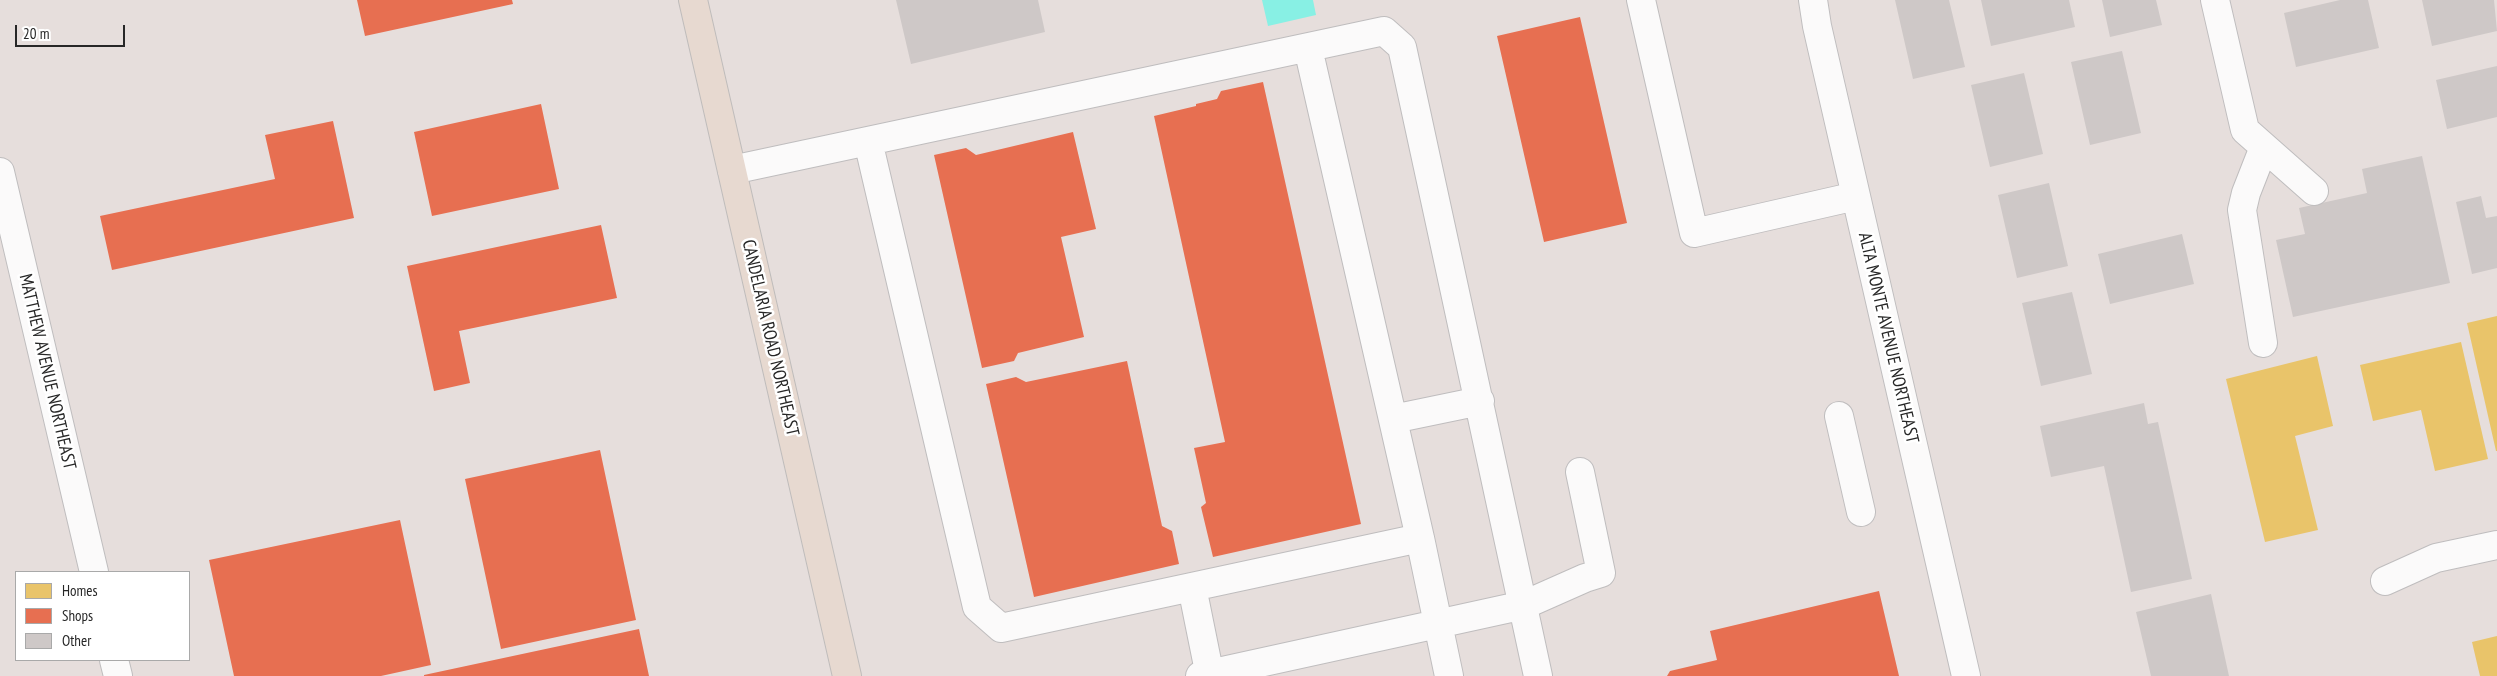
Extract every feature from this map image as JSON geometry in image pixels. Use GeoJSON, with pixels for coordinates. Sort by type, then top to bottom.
{"type":"FeatureCollection","features":[{"type":"Feature","properties":{"kind":"main road","name":"CANDELARIA ROAD NORTHEAST"},"geometry":{"type":"LineString","coordinates":[[693,0],[847,676]]}},
{"type":"Feature","properties":{"kind":"street"},"geometry":{"type":"LineString","coordinates":[[1641,0],[1694,234],[1856,196]]}},
{"type":"Feature","properties":{"kind":"street","name":"ALTA MONTE AVENUE NORTHEAST"},"geometry":{"type":"LineString","coordinates":[[1813,0],[1817,26],[1966,676]]}},
{"type":"Feature","properties":{"kind":"street"},"geometry":{"type":"LineString","coordinates":[[2215,0],[2254,139],[2242,210],[2263,343]]}},
{"type":"Feature","properties":{"kind":"street"},"geometry":{"type":"LineString","coordinates":[[732,170],[1384,31],[1402,47],[1480,400],[1538,676]]}},
{"type":"Feature","properties":{"kind":"street"},"geometry":{"type":"LineString","coordinates":[[1308,48],[1420,538],[1449,676]]}},
{"type":"Feature","properties":{"kind":"street"},"geometry":{"type":"LineString","coordinates":[[2254,139],[2314,191]]}},
{"type":"Feature","properties":{"kind":"street"},"geometry":{"type":"LineString","coordinates":[[868,141],[977,607],[1001,628],[1420,538]]}},
{"type":"Feature","properties":{"kind":"street","name":"MATTHEW AVENUE NORTHEAST"},"geometry":{"type":"LineString","coordinates":[[0,174],[94,571]]}},
{"type":"Feature","properties":{"kind":"street"},"geometry":{"type":"LineString","coordinates":[[1393,419],[1480,400]]}},
{"type":"Feature","properties":{"kind":"street"},"geometry":{"type":"LineString","coordinates":[[1839,416],[1862,512]]}},
{"type":"Feature","properties":{"kind":"street"},"geometry":{"type":"LineString","coordinates":[[1192,587],[1206,675],[1524,605],[1584,578],[1601,573],[1580,472]]}},
{"type":"Feature","properties":{"kind":"street"},"geometry":{"type":"LineString","coordinates":[[2386,581],[2436,558],[2497,544]]}},
{"type":"Feature","properties":{"kind":"street"},"geometry":{"type":"LineString","coordinates":[[114,661],[118,676]]}},
{"type":"Feature","properties":{"kind":"water"},"geometry":{"type":"Polygon","coordinates":[[[1262,0],[1313,0],[1316,15],[1268,26],[1262,0]]]}},
{"type":"Feature","properties":{"kind":"building: Homes"},"geometry":{"type":"Polygon","coordinates":[[[2497,316],[2497,451],[2496,451],[2467,323],[2497,316]]]}},
{"type":"Feature","properties":{"kind":"building: Homes"},"geometry":{"type":"Polygon","coordinates":[[[2461,342],[2488,459],[2435,471],[2421,410],[2373,421],[2360,365],[2461,342]]]}},
{"type":"Feature","properties":{"kind":"building: Homes"},"geometry":{"type":"Polygon","coordinates":[[[2317,356],[2333,426],[2295,436],[2318,530],[2265,542],[2226,379],[2317,356]]]}},
{"type":"Feature","properties":{"kind":"building: Homes"},"geometry":{"type":"Polygon","coordinates":[[[2497,636],[2497,676],[2480,676],[2472,642],[2497,636]]]}},
{"type":"Feature","properties":{"kind":"building: Shops"},"geometry":{"type":"Polygon","coordinates":[[[357,0],[512,0],[513,4],[365,36],[357,0]]]}},
{"type":"Feature","properties":{"kind":"building: Shops"},"geometry":{"type":"Polygon","coordinates":[[[1580,17],[1627,223],[1544,242],[1497,36],[1580,17]]]}},
{"type":"Feature","properties":{"kind":"building: Shops"},"geometry":{"type":"Polygon","coordinates":[[[1263,82],[1361,524],[1213,557],[1201,507],[1206,503],[1194,448],[1225,442],[1154,116],[1217,99],[1221,91],[1263,82]]]}},
{"type":"Feature","properties":{"kind":"building: Shops"},"geometry":{"type":"Polygon","coordinates":[[[541,104],[559,189],[432,216],[414,132],[541,104]]]}},
{"type":"Feature","properties":{"kind":"building: Shops"},"geometry":{"type":"Polygon","coordinates":[[[333,121],[354,218],[112,270],[100,216],[275,179],[265,135],[333,121]]]}},
{"type":"Feature","properties":{"kind":"building: Shops"},"geometry":{"type":"Polygon","coordinates":[[[1073,132],[1096,229],[1061,237],[1084,337],[1018,353],[1014,361],[982,368],[934,155],[966,148],[976,155],[1073,132]]]}},
{"type":"Feature","properties":{"kind":"building: Shops"},"geometry":{"type":"Polygon","coordinates":[[[601,225],[617,298],[459,331],[470,383],[434,391],[407,266],[601,225]]]}},
{"type":"Feature","properties":{"kind":"building: Shops"},"geometry":{"type":"Polygon","coordinates":[[[1127,361],[1162,526],[1172,531],[1179,564],[1034,597],[986,384],[1016,377],[1026,382],[1127,361]]]}},
{"type":"Feature","properties":{"kind":"building: Shops"},"geometry":{"type":"Polygon","coordinates":[[[600,450],[636,620],[501,649],[465,479],[600,450]]]}},
{"type":"Feature","properties":{"kind":"building: Shops"},"geometry":{"type":"Polygon","coordinates":[[[400,520],[431,665],[381,676],[234,676],[209,560],[400,520]]]}},
{"type":"Feature","properties":{"kind":"building: Shops"},"geometry":{"type":"Polygon","coordinates":[[[1879,591],[1899,676],[1667,676],[1670,671],[1717,660],[1710,631],[1879,591]]]}},
{"type":"Feature","properties":{"kind":"building: Shops"},"geometry":{"type":"Polygon","coordinates":[[[639,629],[649,676],[424,676],[424,675],[639,629]]]}},
{"type":"Feature","properties":{"kind":"building: Other"},"geometry":{"type":"Polygon","coordinates":[[[896,0],[1038,0],[1045,32],[911,64],[896,0]]]}},
{"type":"Feature","properties":{"kind":"building: Other"},"geometry":{"type":"Polygon","coordinates":[[[1895,0],[1949,0],[1965,67],[1913,79],[1895,0]]]}},
{"type":"Feature","properties":{"kind":"building: Other"},"geometry":{"type":"Polygon","coordinates":[[[1981,0],[2069,0],[2075,27],[1991,46],[1981,0]]]}},
{"type":"Feature","properties":{"kind":"building: Other"},"geometry":{"type":"Polygon","coordinates":[[[2102,0],[2156,0],[2162,25],[2110,37],[2102,0]]]}},
{"type":"Feature","properties":{"kind":"building: Other"},"geometry":{"type":"Polygon","coordinates":[[[2340,0],[2368,0],[2379,48],[2296,67],[2284,13],[2340,0]]]}},
{"type":"Feature","properties":{"kind":"building: Other"},"geometry":{"type":"Polygon","coordinates":[[[2422,0],[2494,0],[2497,31],[2432,46],[2422,0]]]}},
{"type":"Feature","properties":{"kind":"building: Other"},"geometry":{"type":"Polygon","coordinates":[[[2122,51],[2141,133],[2090,145],[2071,62],[2122,51]]]}},
{"type":"Feature","properties":{"kind":"building: Other"},"geometry":{"type":"Polygon","coordinates":[[[2497,66],[2497,117],[2447,129],[2436,80],[2497,66]]]}},
{"type":"Feature","properties":{"kind":"building: Other"},"geometry":{"type":"Polygon","coordinates":[[[2024,73],[2043,154],[1990,167],[1971,85],[2024,73]]]}},
{"type":"Feature","properties":{"kind":"building: Other"},"geometry":{"type":"Polygon","coordinates":[[[2422,156],[2450,283],[2293,317],[2276,240],[2305,234],[2299,208],[2367,193],[2362,169],[2422,156]]]}},
{"type":"Feature","properties":{"kind":"building: Other"},"geometry":{"type":"Polygon","coordinates":[[[2049,183],[2068,266],[2017,278],[1998,195],[2049,183]]]}},
{"type":"Feature","properties":{"kind":"building: Other"},"geometry":{"type":"Polygon","coordinates":[[[2481,196],[2486,218],[2497,216],[2497,268],[2472,274],[2456,202],[2481,196]]]}},
{"type":"Feature","properties":{"kind":"building: Other"},"geometry":{"type":"Polygon","coordinates":[[[2182,234],[2194,284],[2110,304],[2098,254],[2182,234]]]}},
{"type":"Feature","properties":{"kind":"building: Other"},"geometry":{"type":"Polygon","coordinates":[[[2072,292],[2092,374],[2041,386],[2022,303],[2072,292]]]}},
{"type":"Feature","properties":{"kind":"building: Other"},"geometry":{"type":"Polygon","coordinates":[[[2144,403],[2148,424],[2158,422],[2192,579],[2131,592],[2104,466],[2051,477],[2040,426],[2144,403]]]}},
{"type":"Feature","properties":{"kind":"building: Other"},"geometry":{"type":"Polygon","coordinates":[[[2211,594],[2229,676],[2151,676],[2136,612],[2211,594]]]}}]}
